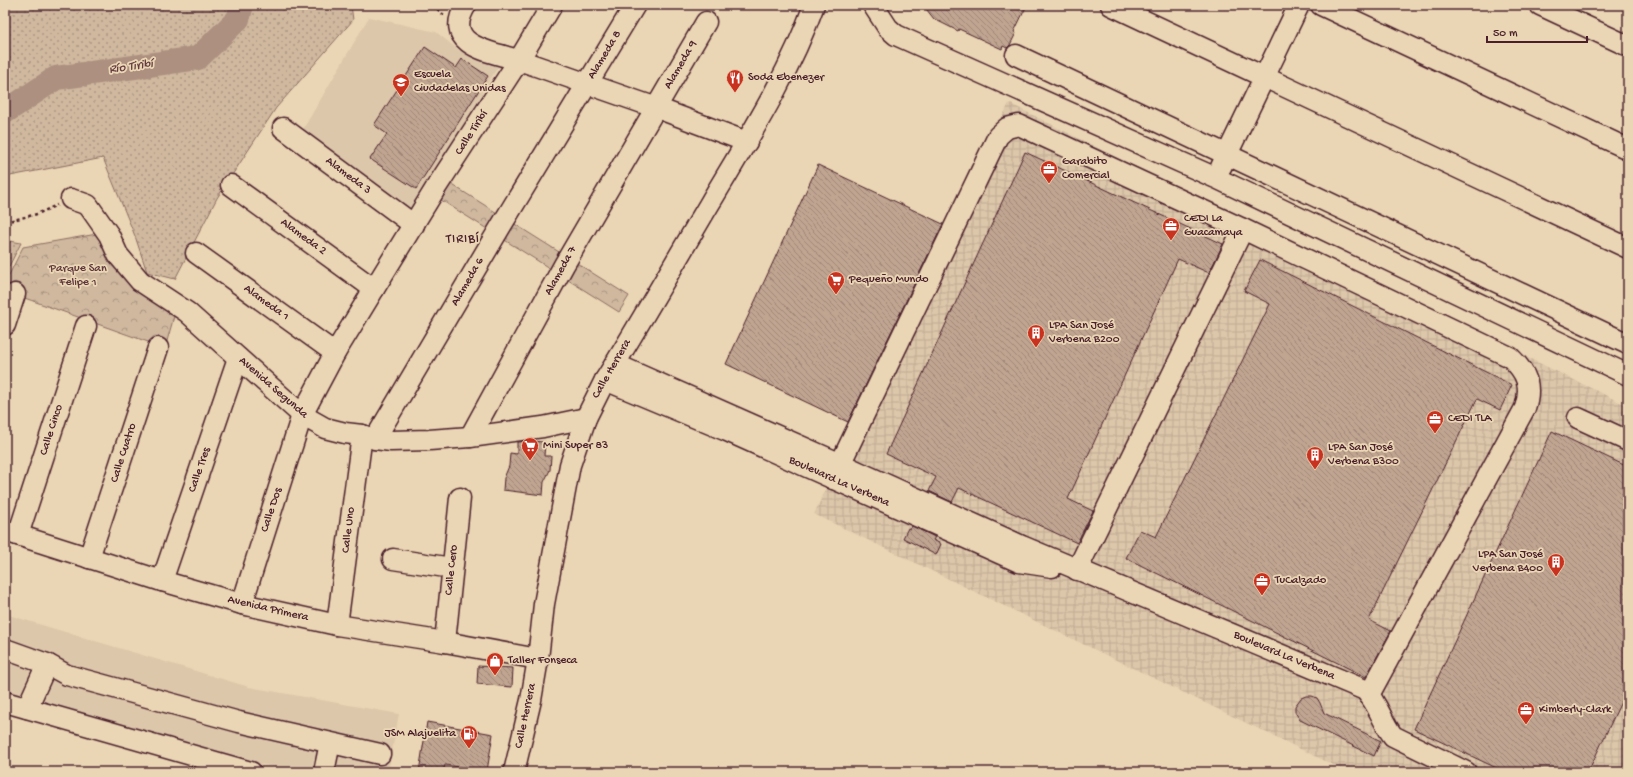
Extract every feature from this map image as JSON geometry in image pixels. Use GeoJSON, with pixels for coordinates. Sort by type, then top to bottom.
{"type":"FeatureCollection","features":[{"type":"Feature","properties":{"kind":"street"},"geometry":{"type":"LineString","coordinates":[[466,5],[463,9],[459,28],[461,36],[474,46],[588,84],[747,142]]}},
{"type":"Feature","properties":{"kind":"street","name":"Calle Tiribí"},"geometry":{"type":"LineString","coordinates":[[302,415],[335,354],[374,289],[519,60],[552,5]]}},
{"type":"Feature","properties":{"kind":"street","name":"Alameda 8"},"geometry":{"type":"LineString","coordinates":[[588,84],[635,5]]}},
{"type":"Feature","properties":{"kind":"street","name":"Calle Herrera"},"geometry":{"type":"LineString","coordinates":[[514,772],[531,700],[538,659],[544,604],[570,465],[586,418],[610,372],[747,142],[789,65],[803,36],[814,5]]}},
{"type":"Feature","properties":{"kind":"street"},"geometry":{"type":"LineString","coordinates":[[873,5],[888,28],[896,35],[1216,178],[1628,375]]}},
{"type":"Feature","properties":{"kind":"street"},"geometry":{"type":"LineString","coordinates":[[1111,5],[1628,248]]}},
{"type":"Feature","properties":{"kind":"street"},"geometry":{"type":"LineString","coordinates":[[1216,178],[1299,5]]}},
{"type":"Feature","properties":{"kind":"street"},"geometry":{"type":"LineString","coordinates":[[1321,5],[1628,149]]}},
{"type":"Feature","properties":{"kind":"street"},"geometry":{"type":"LineString","coordinates":[[1540,5],[1628,46]]}},
{"type":"Feature","properties":{"kind":"street","name":"Alameda 9"},"geometry":{"type":"LineString","coordinates":[[656,108],[706,22]]}},
{"type":"Feature","properties":{"kind":"street"},"geometry":{"type":"LineString","coordinates":[[1016,55],[1227,156],[1628,344]]}},
{"type":"Feature","properties":{"kind":"street","name":"Alameda 6"},"geometry":{"type":"LineString","coordinates":[[368,437],[501,226],[588,84]]}},
{"type":"Feature","properties":{"kind":"street","name":"Alameda 7"},"geometry":{"type":"LineString","coordinates":[[470,437],[564,265],[656,108]]}},
{"type":"Feature","properties":{"kind":"street"},"geometry":{"type":"LineString","coordinates":[[837,472],[998,136],[1007,128],[1019,125],[1243,228],[1510,357],[1525,375],[1528,386],[1528,398],[1525,408],[1369,695]]}},
{"type":"Feature","properties":{"kind":"street","name":"Alameda 3"},"geometry":{"type":"LineString","coordinates":[[283,128],[414,225]]}},
{"type":"Feature","properties":{"kind":"street","name":"Alameda 2"},"geometry":{"type":"LineString","coordinates":[[231,185],[374,289]]}},
{"type":"Feature","properties":{"kind":"street","name":"Avenida Segunda"},"geometry":{"type":"LineString","coordinates":[[71,199],[88,205],[109,235],[118,255],[140,281],[187,312],[302,415],[325,428],[392,441],[429,440],[470,437],[543,427],[586,418]]}},
{"type":"Feature","properties":{"kind":"street"},"geometry":{"type":"LineString","coordinates":[[1077,570],[1243,228]]}},
{"type":"Feature","properties":{"kind":"street","name":"Alameda 1"},"geometry":{"type":"LineString","coordinates":[[196,253],[335,354]]}},
{"type":"Feature","properties":{"kind":"street"},"geometry":{"type":"LineString","coordinates":[[5,325],[15,294]]}},
{"type":"Feature","properties":{"kind":"street","name":"Calle Cinco"},"geometry":{"type":"LineString","coordinates":[[11,533],[86,326]]}},
{"type":"Feature","properties":{"kind":"street","name":"Calle Cuatro"},"geometry":{"type":"LineString","coordinates":[[89,558],[158,348]]}},
{"type":"Feature","properties":{"kind":"street","name":"Calle Tres"},"geometry":{"type":"LineString","coordinates":[[162,581],[238,358]]}},
{"type":"Feature","properties":{"kind":"street","name":"Boulevard La Verbena"},"geometry":{"type":"LineString","coordinates":[[610,372],[837,472],[1019,562],[1077,570],[1365,690],[1373,698],[1386,726],[1393,736],[1466,772]]}},
{"type":"Feature","properties":{"kind":"street","name":"Calle Dos"},"geometry":{"type":"LineString","coordinates":[[242,604],[302,415]]}},
{"type":"Feature","properties":{"kind":"street"},"geometry":{"type":"LineString","coordinates":[[1578,418],[1628,441]]}},
{"type":"Feature","properties":{"kind":"street","name":"Calle Uno"},"geometry":{"type":"LineString","coordinates":[[337,625],[368,437]]}},
{"type":"Feature","properties":{"kind":"street","name":"Calle Cero"},"geometry":{"type":"LineString","coordinates":[[445,642],[460,498]]}},
{"type":"Feature","properties":{"kind":"street","name":"Avenida Primera"},"geometry":{"type":"LineString","coordinates":[[11,533],[162,581],[242,604],[337,625],[445,642],[538,659]]}},
{"type":"Feature","properties":{"kind":"street"},"geometry":{"type":"LineString","coordinates":[[392,559],[452,568]]}},
{"type":"Feature","properties":{"kind":"street"},"geometry":{"type":"LineString","coordinates":[[5,649],[47,664],[68,675],[239,722],[380,754]]}},
{"type":"Feature","properties":{"kind":"street"},"geometry":{"type":"LineString","coordinates":[[27,708],[47,664]]}},
{"type":"Feature","properties":{"kind":"street"},"geometry":{"type":"LineString","coordinates":[[5,702],[251,772]]}},
{"type":"Feature","properties":{"kind":"street"},"geometry":{"type":"LineString","coordinates":[[324,772],[330,743]]}},
{"type":"Feature","properties":{"kind":"path"},"geometry":{"type":"LineString","coordinates":[[5,222],[36,214],[71,199]]}},
{"type":"Feature","properties":{"kind":"shaded area","name":"Escuela Ciudadelas Unidas"},"geometry":{"type":"Polygon","coordinates":[[[369,17],[436,32],[460,51],[500,63],[411,214],[302,131],[369,17]]]}},
{"type":"Feature","properties":{"kind":"shaded area"},"geometry":{"type":"Polygon","coordinates":[[[1009,103],[1133,166],[1628,406],[1628,772],[1348,772],[814,514],[1009,103]]]}},
{"type":"Feature","properties":{"kind":"shaded area"},"geometry":{"type":"Polygon","coordinates":[[[5,614],[249,687],[399,714],[388,772],[301,772],[259,764],[187,743],[5,696],[5,614]]]}},
{"type":"Feature","properties":{"kind":"green space"},"geometry":{"type":"Polygon","coordinates":[[[5,5],[351,5],[353,20],[276,108],[217,198],[175,279],[147,272],[135,236],[103,158],[5,177],[5,5]]]}},
{"type":"Feature","properties":{"kind":"green space"},"geometry":{"type":"Polygon","coordinates":[[[451,184],[629,296],[619,312],[441,200],[451,184]]]}},
{"type":"Feature","properties":{"kind":"green space","name":"Parque San Felipe 1"},"geometry":{"type":"Polygon","coordinates":[[[97,234],[175,313],[165,348],[5,291],[5,283],[23,247],[97,234]]]}},
{"type":"Feature","properties":{"kind":"green space"},"geometry":{"type":"Polygon","coordinates":[[[5,240],[21,243],[5,274],[5,240]]]}},
{"type":"Feature","properties":{"kind":"building"},"geometry":{"type":"Polygon","coordinates":[[[923,5],[1027,5],[1014,32],[1016,33],[1010,45],[1007,48],[1003,46],[1002,49],[959,29],[958,31],[934,19],[923,5]]]}},
{"type":"Feature","properties":{"kind":"building"},"geometry":{"type":"Polygon","coordinates":[[[425,47],[456,68],[462,59],[488,76],[416,189],[370,159],[387,134],[374,125],[425,47]]]}},
{"type":"Feature","properties":{"kind":"building","name":"LPA San José Verbena B200"},"geometry":{"type":"Polygon","coordinates":[[[1025,152],[1223,244],[1209,273],[1178,259],[1068,499],[1093,511],[1077,543],[959,488],[952,502],[929,491],[936,477],[886,454],[1025,152]]]}},
{"type":"Feature","properties":{"kind":"building","name":"Pequeño Mundo"},"geometry":{"type":"Polygon","coordinates":[[[818,165],[943,224],[848,422],[726,364],[818,165]]]}},
{"type":"Feature","properties":{"kind":"building","name":"LPA San José Verbena B300"},"geometry":{"type":"Polygon","coordinates":[[[1260,260],[1512,385],[1500,410],[1477,399],[1369,620],[1391,631],[1366,677],[1126,558],[1140,530],[1156,537],[1270,304],[1244,291],[1260,260]]]}},
{"type":"Feature","properties":{"kind":"building","name":"LPA San José Verbena B400"},"geometry":{"type":"Polygon","coordinates":[[[1552,431],[1628,467],[1628,687],[1588,772],[1505,772],[1414,729],[1552,431]]]}},
{"type":"Feature","properties":{"kind":"building"},"geometry":{"type":"Polygon","coordinates":[[[517,442],[545,442],[544,456],[551,456],[550,470],[544,482],[543,495],[503,490],[504,478],[509,466],[510,453],[517,454],[517,442]]]}},
{"type":"Feature","properties":{"kind":"building"},"geometry":{"type":"Polygon","coordinates":[[[912,526],[935,537],[933,540],[941,544],[936,555],[903,538],[908,528],[910,529],[912,526]]]}},
{"type":"Feature","properties":{"kind":"building","name":"Taller Fonseca"},"geometry":{"type":"Polygon","coordinates":[[[478,666],[513,668],[512,687],[477,684],[478,666]]]}},
{"type":"Feature","properties":{"kind":"building"},"geometry":{"type":"Polygon","coordinates":[[[1306,696],[1317,698],[1324,713],[1381,741],[1374,756],[1300,720],[1295,712],[1295,706],[1301,698],[1306,696]]]}},
{"type":"Feature","properties":{"kind":"building"},"geometry":{"type":"Polygon","coordinates":[[[427,722],[493,734],[487,771],[445,765],[443,772],[419,772],[427,722]]]}},
{"type":"Feature","properties":{"kind":"waterway","name":"Río Tiribí"},"geometry":{"type":"LineString","coordinates":[[5,112],[56,78],[198,58],[238,19],[242,5]]}},
{"type":"Feature","properties":{"kind":"place","name":"Soda Ebenezer"},"geometry":{"type":"Point","coordinates":[735,93]}},
{"type":"Feature","properties":{"kind":"place","name":"Escuela Ciudadelas Unidas"},"geometry":{"type":"Point","coordinates":[401,97]}},
{"type":"Feature","properties":{"kind":"place","name":"Garabito Comercial"},"geometry":{"type":"Point","coordinates":[1049,184]}},
{"type":"Feature","properties":{"kind":"place","name":"CEDI La Guacamaya"},"geometry":{"type":"Point","coordinates":[1171,241]}},
{"type":"Feature","properties":{"kind":"place","name":"Pequeño Mundo"},"geometry":{"type":"Point","coordinates":[836,295]}},
{"type":"Feature","properties":{"kind":"place","name":"LPA San José Verbena B200"},"geometry":{"type":"Point","coordinates":[1036,348]}},
{"type":"Feature","properties":{"kind":"place","name":"CEDI TLA"},"geometry":{"type":"Point","coordinates":[1435,434]}},
{"type":"Feature","properties":{"kind":"place","name":"Mini Super 83"},"geometry":{"type":"Point","coordinates":[530,461]}},
{"type":"Feature","properties":{"kind":"place","name":"LPA San José Verbena B300"},"geometry":{"type":"Point","coordinates":[1315,470]}},
{"type":"Feature","properties":{"kind":"place","name":"LPA San José Verbena B400"},"geometry":{"type":"Point","coordinates":[1556,577]}},
{"type":"Feature","properties":{"kind":"place","name":"TuCalzado"},"geometry":{"type":"Point","coordinates":[1262,596]}},
{"type":"Feature","properties":{"kind":"place","name":"Taller Fonseca"},"geometry":{"type":"Point","coordinates":[495,676]}},
{"type":"Feature","properties":{"kind":"place","name":"Kimberly-Clark"},"geometry":{"type":"Point","coordinates":[1526,725]}},
{"type":"Feature","properties":{"kind":"place","name":"JSM Alajuelita"},"geometry":{"type":"Point","coordinates":[469,749]}},
{"type":"Feature","properties":{"kind":"district","name":"TIRIBÍ"},"geometry":{"type":"Point","coordinates":[463,239]}}]}
